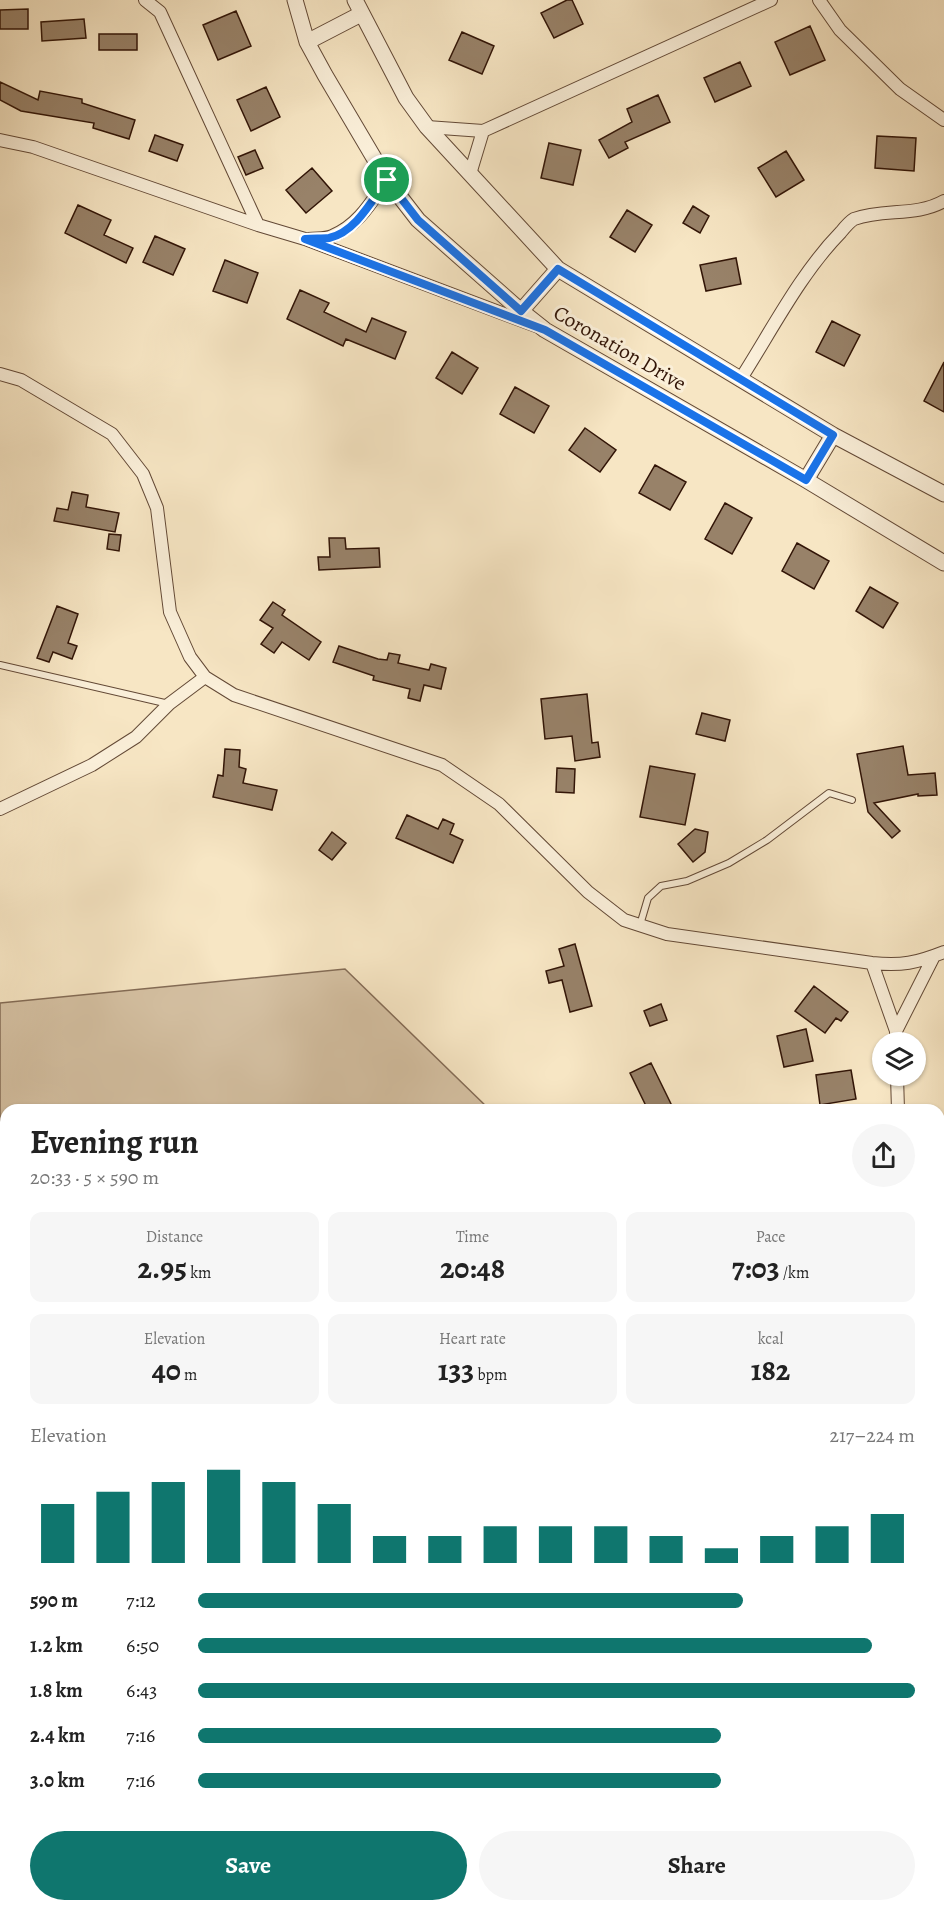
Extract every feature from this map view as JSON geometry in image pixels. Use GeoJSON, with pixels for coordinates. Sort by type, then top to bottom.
{"type":"FeatureCollection","features":[{"type":"Feature","properties":{"kind":"street"},"geometry":{"type":"LineString","coordinates":[[145,0],[160,12],[258,225]]}},
{"type":"Feature","properties":{"kind":"street","name":"Coronation Drive"},"geometry":{"type":"LineString","coordinates":[[295,0],[307,42],[387,180],[418,220],[521,311],[545,330],[944,562]]}},
{"type":"Feature","properties":{"kind":"street"},"geometry":{"type":"LineString","coordinates":[[427,127],[483,131],[771,0]]}},
{"type":"Feature","properties":{"kind":"street"},"geometry":{"type":"LineString","coordinates":[[819,0],[840,30],[891,80],[944,120]]}},
{"type":"Feature","properties":{"kind":"street"},"geometry":{"type":"LineString","coordinates":[[307,42],[358,7]]}},
{"type":"Feature","properties":{"kind":"street","name":"Coronation Drive"},"geometry":{"type":"LineString","coordinates":[[358,7],[406,98],[427,127],[558,269],[833,435],[944,494]]}},
{"type":"Feature","properties":{"kind":"street"},"geometry":{"type":"LineString","coordinates":[[470,174],[483,131]]}},
{"type":"Feature","properties":{"kind":"street"},"geometry":{"type":"LineString","coordinates":[[0,140],[33,147],[305,239],[545,330]]}},
{"type":"Feature","properties":{"kind":"street"},"geometry":{"type":"LineString","coordinates":[[305,239],[331,237],[350,227],[363,214],[387,180]]}},
{"type":"Feature","properties":{"kind":"street"},"geometry":{"type":"LineString","coordinates":[[740,380],[819,255],[852,220],[871,215],[914,212],[933,207],[944,201]]}},
{"type":"Feature","properties":{"kind":"street"},"geometry":{"type":"LineString","coordinates":[[521,311],[558,269]]}},
{"type":"Feature","properties":{"kind":"street"},"geometry":{"type":"LineString","coordinates":[[0,374],[21,380],[112,434],[143,474],[157,508],[170,612],[190,657],[205,678],[234,695],[442,765],[499,804],[588,892],[624,920],[667,934],[872,963],[894,965],[915,963],[939,954]]}},
{"type":"Feature","properties":{"kind":"street"},"geometry":{"type":"LineString","coordinates":[[806,480],[833,435]]}},
{"type":"Feature","properties":{"kind":"street"},"geometry":{"type":"LineString","coordinates":[[0,809],[92,765],[136,736],[169,704],[205,678]]}},
{"type":"Feature","properties":{"kind":"street"},"geometry":{"type":"LineString","coordinates":[[899,1032],[939,954]]}},
{"type":"Feature","properties":{"kind":"street"},"geometry":{"type":"LineString","coordinates":[[872,963],[894,1032]]}},
{"type":"Feature","properties":{"kind":"street"},"geometry":{"type":"LineString","coordinates":[[897,1086],[898,1104]]}},
{"type":"Feature","properties":{"kind":"lane"},"geometry":{"type":"LineString","coordinates":[[0,665],[169,704]]}},
{"type":"Feature","properties":{"kind":"lane"},"geometry":{"type":"LineString","coordinates":[[640,925],[648,898],[661,886],[687,880],[729,862],[767,840],[829,793],[852,800]]}},
{"type":"Feature","properties":{"kind":"shaded area"},"geometry":{"type":"Polygon","coordinates":[[[345,969],[484,1104],[0,1104],[0,1003],[345,969]]]}},
{"type":"Feature","properties":{"kind":"building"},"geometry":{"type":"Polygon","coordinates":[[[567,0],[572,0],[583,24],[554,38],[541,13],[567,0]]]}},
{"type":"Feature","properties":{"kind":"building"},"geometry":{"type":"Polygon","coordinates":[[[28,9],[28,29],[0,29],[0,10],[28,9]]]}},
{"type":"Feature","properties":{"kind":"building"},"geometry":{"type":"Polygon","coordinates":[[[236,11],[251,46],[218,60],[203,25],[236,11]]]}},
{"type":"Feature","properties":{"kind":"building"},"geometry":{"type":"Polygon","coordinates":[[[84,19],[86,38],[42,41],[41,22],[84,19]]]}},
{"type":"Feature","properties":{"kind":"building"},"geometry":{"type":"Polygon","coordinates":[[[810,26],[825,60],[790,75],[775,42],[810,26]]]}},
{"type":"Feature","properties":{"kind":"building"},"geometry":{"type":"Polygon","coordinates":[[[462,32],[494,46],[482,74],[449,60],[462,32]]]}},
{"type":"Feature","properties":{"kind":"building"},"geometry":{"type":"Polygon","coordinates":[[[99,34],[137,34],[137,50],[99,50],[99,34]]]}},
{"type":"Feature","properties":{"kind":"building"},"geometry":{"type":"Polygon","coordinates":[[[740,62],[751,86],[715,102],[704,78],[740,62]]]}},
{"type":"Feature","properties":{"kind":"building"},"geometry":{"type":"Polygon","coordinates":[[[0,82],[38,100],[40,91],[82,99],[82,103],[135,120],[129,139],[93,128],[94,123],[21,111],[0,100],[0,82]]]}},
{"type":"Feature","properties":{"kind":"building"},"geometry":{"type":"Polygon","coordinates":[[[266,87],[280,117],[251,131],[237,100],[266,87]]]}},
{"type":"Feature","properties":{"kind":"building"},"geometry":{"type":"Polygon","coordinates":[[[658,95],[670,122],[625,142],[628,148],[609,158],[599,140],[632,122],[627,109],[658,95]]]}},
{"type":"Feature","properties":{"kind":"building"},"geometry":{"type":"Polygon","coordinates":[[[155,135],[183,145],[177,161],[149,151],[155,135]]]}},
{"type":"Feature","properties":{"kind":"building"},"geometry":{"type":"Polygon","coordinates":[[[877,136],[916,138],[914,171],[875,168],[877,136]]]}},
{"type":"Feature","properties":{"kind":"building"},"geometry":{"type":"Polygon","coordinates":[[[549,143],[581,150],[573,185],[541,178],[549,143]]]}},
{"type":"Feature","properties":{"kind":"building"},"geometry":{"type":"Polygon","coordinates":[[[255,150],[263,168],[246,175],[238,157],[255,150]]]}},
{"type":"Feature","properties":{"kind":"building"},"geometry":{"type":"Polygon","coordinates":[[[786,151],[804,180],[776,197],[758,168],[786,151]]]}},
{"type":"Feature","properties":{"kind":"building"},"geometry":{"type":"Polygon","coordinates":[[[312,168],[332,191],[306,213],[286,190],[312,168]]]}},
{"type":"Feature","properties":{"kind":"building"},"geometry":{"type":"Polygon","coordinates":[[[78,205],[111,220],[104,235],[133,248],[126,263],[65,233],[78,205]]]}},
{"type":"Feature","properties":{"kind":"building"},"geometry":{"type":"Polygon","coordinates":[[[693,206],[709,216],[700,233],[683,223],[693,206]]]}},
{"type":"Feature","properties":{"kind":"building"},"geometry":{"type":"Polygon","coordinates":[[[627,210],[652,225],[635,252],[610,237],[627,210]]]}},
{"type":"Feature","properties":{"kind":"building"},"geometry":{"type":"Polygon","coordinates":[[[155,236],[185,249],[173,275],[143,262],[155,236]]]}},
{"type":"Feature","properties":{"kind":"building"},"geometry":{"type":"Polygon","coordinates":[[[736,258],[741,284],[706,291],[700,265],[736,258]]]}},
{"type":"Feature","properties":{"kind":"building"},"geometry":{"type":"Polygon","coordinates":[[[225,260],[258,273],[247,303],[213,291],[225,260]]]}},
{"type":"Feature","properties":{"kind":"building"},"geometry":{"type":"Polygon","coordinates":[[[300,290],[329,303],[324,312],[366,332],[372,318],[406,332],[395,359],[346,339],[343,346],[287,319],[300,290]]]}},
{"type":"Feature","properties":{"kind":"building"},"geometry":{"type":"Polygon","coordinates":[[[832,321],[860,335],[844,366],[816,352],[832,321]]]}},
{"type":"Feature","properties":{"kind":"building"},"geometry":{"type":"Polygon","coordinates":[[[452,352],[478,368],[462,394],[436,378],[452,352]]]}},
{"type":"Feature","properties":{"kind":"building"},"geometry":{"type":"Polygon","coordinates":[[[944,362],[944,412],[924,401],[944,362]]]}},
{"type":"Feature","properties":{"kind":"building"},"geometry":{"type":"Polygon","coordinates":[[[515,387],[549,406],[534,433],[500,414],[515,387]]]}},
{"type":"Feature","properties":{"kind":"building"},"geometry":{"type":"Polygon","coordinates":[[[585,428],[616,450],[600,472],[569,450],[585,428]]]}},
{"type":"Feature","properties":{"kind":"building"},"geometry":{"type":"Polygon","coordinates":[[[655,465],[686,482],[670,510],[639,493],[655,465]]]}},
{"type":"Feature","properties":{"kind":"building"},"geometry":{"type":"Polygon","coordinates":[[[72,492],[88,495],[86,507],[119,513],[115,532],[54,521],[57,508],[68,510],[72,492]]]}},
{"type":"Feature","properties":{"kind":"building"},"geometry":{"type":"Polygon","coordinates":[[[725,503],[752,518],[732,554],[705,539],[725,503]]]}},
{"type":"Feature","properties":{"kind":"building"},"geometry":{"type":"Polygon","coordinates":[[[109,534],[121,535],[119,551],[107,549],[109,534]]]}},
{"type":"Feature","properties":{"kind":"building"},"geometry":{"type":"Polygon","coordinates":[[[329,538],[345,538],[346,549],[379,548],[380,567],[319,570],[318,557],[330,557],[329,538]]]}},
{"type":"Feature","properties":{"kind":"building"},"geometry":{"type":"Polygon","coordinates":[[[797,543],[829,561],[814,589],[782,571],[797,543]]]}},
{"type":"Feature","properties":{"kind":"building"},"geometry":{"type":"Polygon","coordinates":[[[870,587],[898,603],[883,628],[856,611],[870,587]]]}},
{"type":"Feature","properties":{"kind":"building"},"geometry":{"type":"Polygon","coordinates":[[[273,602],[285,610],[282,615],[321,642],[309,660],[282,642],[274,653],[261,644],[273,628],[260,620],[273,602]]]}},
{"type":"Feature","properties":{"kind":"building"},"geometry":{"type":"Polygon","coordinates":[[[57,606],[78,614],[68,643],[77,646],[72,659],[53,652],[49,662],[37,658],[57,606]]]}},
{"type":"Feature","properties":{"kind":"building"},"geometry":{"type":"Polygon","coordinates":[[[339,646],[378,659],[387,660],[389,653],[400,655],[398,663],[429,670],[431,664],[446,668],[441,689],[424,685],[420,701],[408,698],[410,689],[373,680],[374,676],[333,662],[339,646]]]}},
{"type":"Feature","properties":{"kind":"building"},"geometry":{"type":"Polygon","coordinates":[[[587,694],[592,743],[598,742],[600,757],[575,761],[572,736],[545,739],[541,699],[587,694]]]}},
{"type":"Feature","properties":{"kind":"building"},"geometry":{"type":"Polygon","coordinates":[[[702,713],[730,720],[725,741],[696,734],[702,713]]]}},
{"type":"Feature","properties":{"kind":"building"},"geometry":{"type":"Polygon","coordinates":[[[903,746],[908,775],[935,773],[937,795],[918,796],[918,794],[874,803],[900,831],[892,838],[868,812],[857,754],[903,746]]]}},
{"type":"Feature","properties":{"kind":"building"},"geometry":{"type":"Polygon","coordinates":[[[225,749],[240,750],[239,767],[246,769],[243,783],[277,790],[272,810],[213,797],[218,775],[223,776],[225,749]]]}},
{"type":"Feature","properties":{"kind":"building"},"geometry":{"type":"Polygon","coordinates":[[[650,766],[695,774],[685,825],[640,817],[650,766]]]}},
{"type":"Feature","properties":{"kind":"building"},"geometry":{"type":"Polygon","coordinates":[[[557,768],[575,769],[574,793],[556,792],[557,768]]]}},
{"type":"Feature","properties":{"kind":"building"},"geometry":{"type":"Polygon","coordinates":[[[407,815],[438,829],[443,819],[454,824],[450,834],[463,840],[453,863],[396,838],[407,815]]]}},
{"type":"Feature","properties":{"kind":"building"},"geometry":{"type":"Polygon","coordinates":[[[695,829],[708,832],[705,852],[693,862],[678,844],[695,829]]]}},
{"type":"Feature","properties":{"kind":"building"},"geometry":{"type":"Polygon","coordinates":[[[332,832],[346,843],[332,860],[319,850],[332,832]]]}},
{"type":"Feature","properties":{"kind":"building"},"geometry":{"type":"Polygon","coordinates":[[[575,944],[592,1006],[570,1012],[562,980],[549,983],[546,971],[564,966],[559,949],[575,944]]]}},
{"type":"Feature","properties":{"kind":"building"},"geometry":{"type":"Polygon","coordinates":[[[814,986],[848,1012],[841,1021],[836,1018],[825,1033],[795,1011],[814,986]]]}},
{"type":"Feature","properties":{"kind":"building"},"geometry":{"type":"Polygon","coordinates":[[[661,1004],[667,1020],[650,1026],[644,1011],[661,1004]]]}},
{"type":"Feature","properties":{"kind":"building"},"geometry":{"type":"Polygon","coordinates":[[[806,1029],[813,1061],[784,1067],[777,1036],[806,1029]]]}},
{"type":"Feature","properties":{"kind":"building"},"geometry":{"type":"Polygon","coordinates":[[[651,1063],[671,1104],[645,1104],[630,1073],[651,1063]]]}},
{"type":"Feature","properties":{"kind":"building"},"geometry":{"type":"Polygon","coordinates":[[[851,1070],[856,1099],[820,1104],[816,1075],[851,1070]]]}},
{"type":"Feature","properties":{"kind":"route"},"geometry":{"type":"LineString","coordinates":[[387,180],[418,220],[521,311],[558,269],[833,435],[806,480],[545,330],[305,239],[331,237],[350,227],[363,214],[387,180]]}}]}
